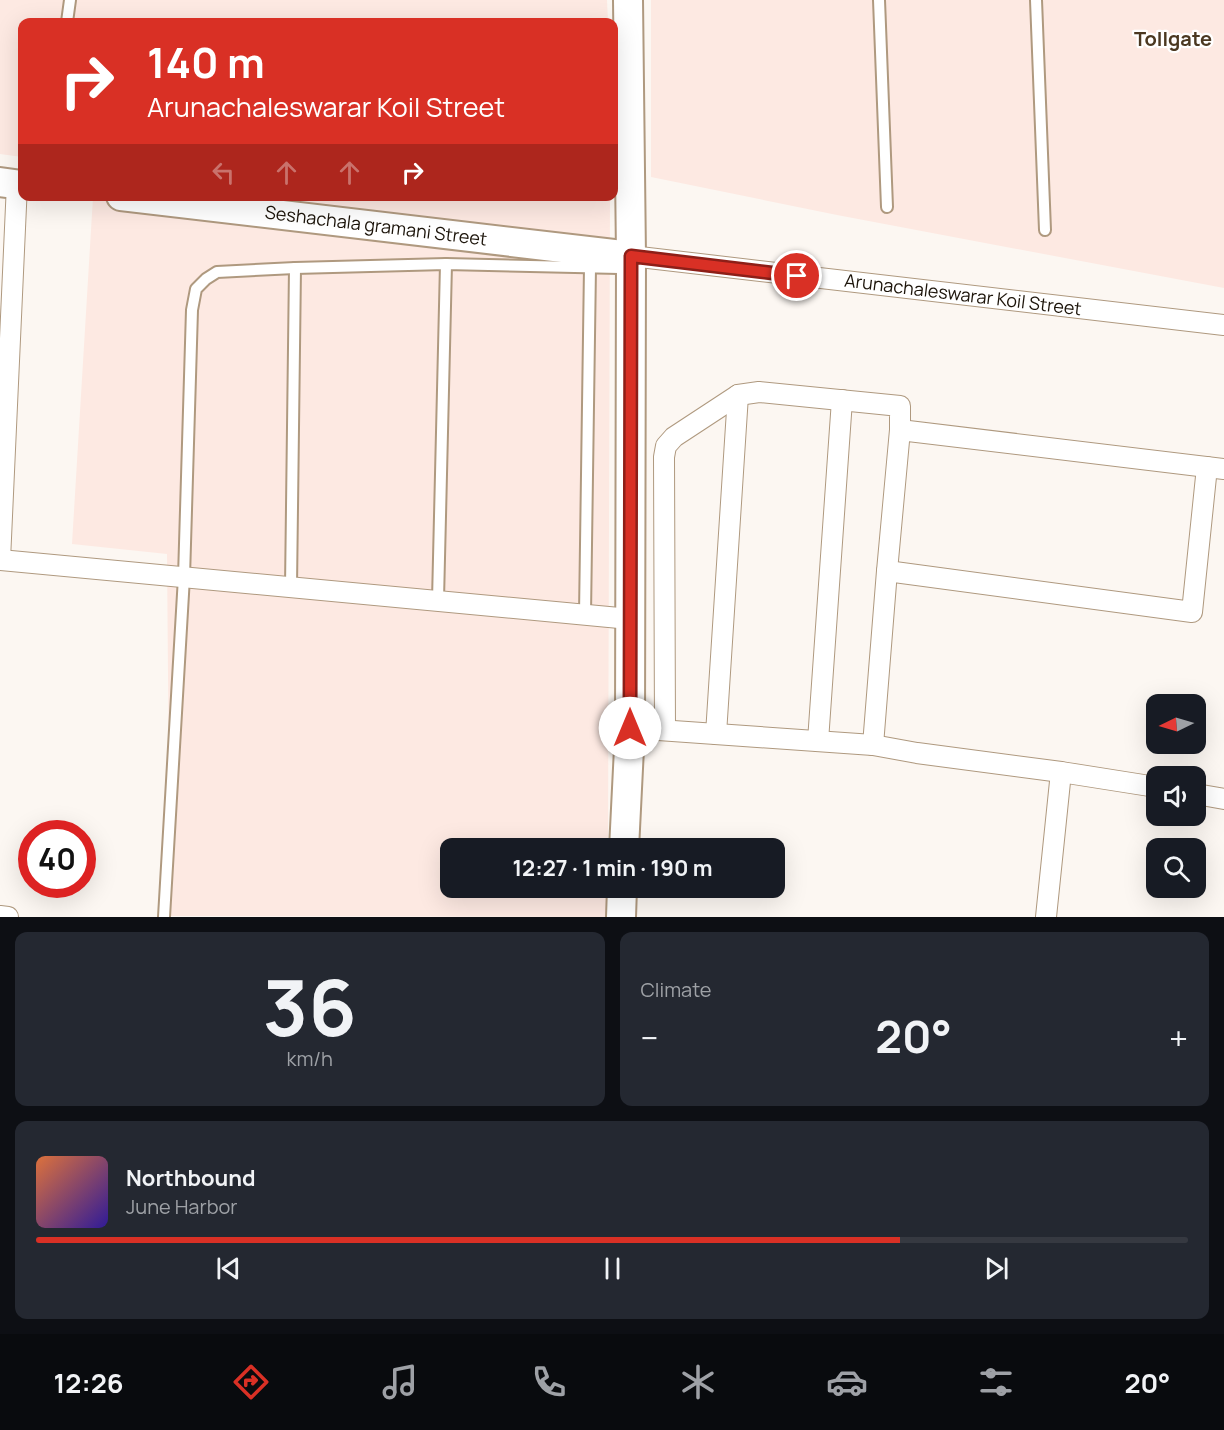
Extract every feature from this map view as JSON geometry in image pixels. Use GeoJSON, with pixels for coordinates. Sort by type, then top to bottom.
{"type":"FeatureCollection","features":[{"type":"Feature","properties":{"kind":"street"},"geometry":{"type":"LineString","coordinates":[[625,838],[630,728],[631,262],[625,100],[628,0]]}},
{"type":"Feature","properties":{"kind":"street"},"geometry":{"type":"LineString","coordinates":[[13,184],[0,560],[630,618]]}},
{"type":"Feature","properties":{"kind":"street","name":"Seshachala gramani Street"},"geometry":{"type":"LineString","coordinates":[[160,201],[631,262]]}},
{"type":"Feature","properties":{"kind":"street","name":"Arunachaleswarar Koil Street"},"geometry":{"type":"LineString","coordinates":[[631,262],[1224,325]]}},
{"type":"Feature","properties":{"kind":"street"},"geometry":{"type":"LineString","coordinates":[[664,730],[664,457],[666,446],[674,436],[738,395],[759,393],[900,406],[900,430],[873,745]]}},
{"type":"Feature","properties":{"kind":"street"},"geometry":{"type":"LineString","coordinates":[[716,734],[738,395]]}},
{"type":"Feature","properties":{"kind":"street"},"geometry":{"type":"LineString","coordinates":[[818,741],[842,400]]}},
{"type":"Feature","properties":{"kind":"street"},"geometry":{"type":"LineString","coordinates":[[887,571],[1192,612],[1215,468],[900,430]]}},
{"type":"Feature","properties":{"kind":"street"},"geometry":{"type":"LineString","coordinates":[[630,728],[873,745],[1146,785]]}},
{"type":"Feature","properties":{"kind":"street"},"geometry":{"type":"LineString","coordinates":[[1046,917],[1061,771]]}},
{"type":"Feature","properties":{"kind":"street"},"geometry":{"type":"LineString","coordinates":[[1206,796],[1224,799]]}},
{"type":"Feature","properties":{"kind":"street"},"geometry":{"type":"LineString","coordinates":[[621,917],[622,898]]}},
{"type":"Feature","properties":{"kind":"street"},"geometry":{"type":"LineString","coordinates":[[0,916],[8,917]]}},
{"type":"Feature","properties":{"kind":"lane"},"geometry":{"type":"LineString","coordinates":[[67,18],[70,0]]}},
{"type":"Feature","properties":{"kind":"lane"},"geometry":{"type":"LineString","coordinates":[[879,0],[887,207]]}},
{"type":"Feature","properties":{"kind":"lane"},"geometry":{"type":"LineString","coordinates":[[1036,0],[1046,230]]}},
{"type":"Feature","properties":{"kind":"lane"},"geometry":{"type":"LineString","coordinates":[[164,917],[184,577],[192,310],[196,289],[217,272],[446,264],[590,267],[631,262]]}},
{"type":"Feature","properties":{"kind":"lane"},"geometry":{"type":"LineString","coordinates":[[438,600],[446,264]]}},
{"type":"Feature","properties":{"kind":"lane"},"geometry":{"type":"LineString","coordinates":[[585,614],[590,267]]}},
{"type":"Feature","properties":{"kind":"lane"},"geometry":{"type":"LineString","coordinates":[[291,587],[295,268]]}},
{"type":"Feature","properties":{"kind":"shaded area"},"geometry":{"type":"Polygon","coordinates":[[[0,0],[607,0],[608,18],[18,18],[18,156],[0,154],[0,0]]]}},
{"type":"Feature","properties":{"kind":"shaded area"},"geometry":{"type":"Polygon","coordinates":[[[651,0],[1224,0],[1224,288],[837,215],[651,177],[651,0]]]}},
{"type":"Feature","properties":{"kind":"shaded area"},"geometry":{"type":"Polygon","coordinates":[[[93,201],[610,201],[608,838],[440,838],[440,898],[607,898],[607,917],[170,916],[167,554],[72,544],[93,201]]]}},
{"type":"Feature","properties":{"kind":"district","name":"Tollgate"},"geometry":{"type":"Point","coordinates":[1173,39]}},
{"type":"Feature","properties":{"kind":"route"},"geometry":{"type":"LineString","coordinates":[[630,728],[631,256],[797,276]]}}]}
